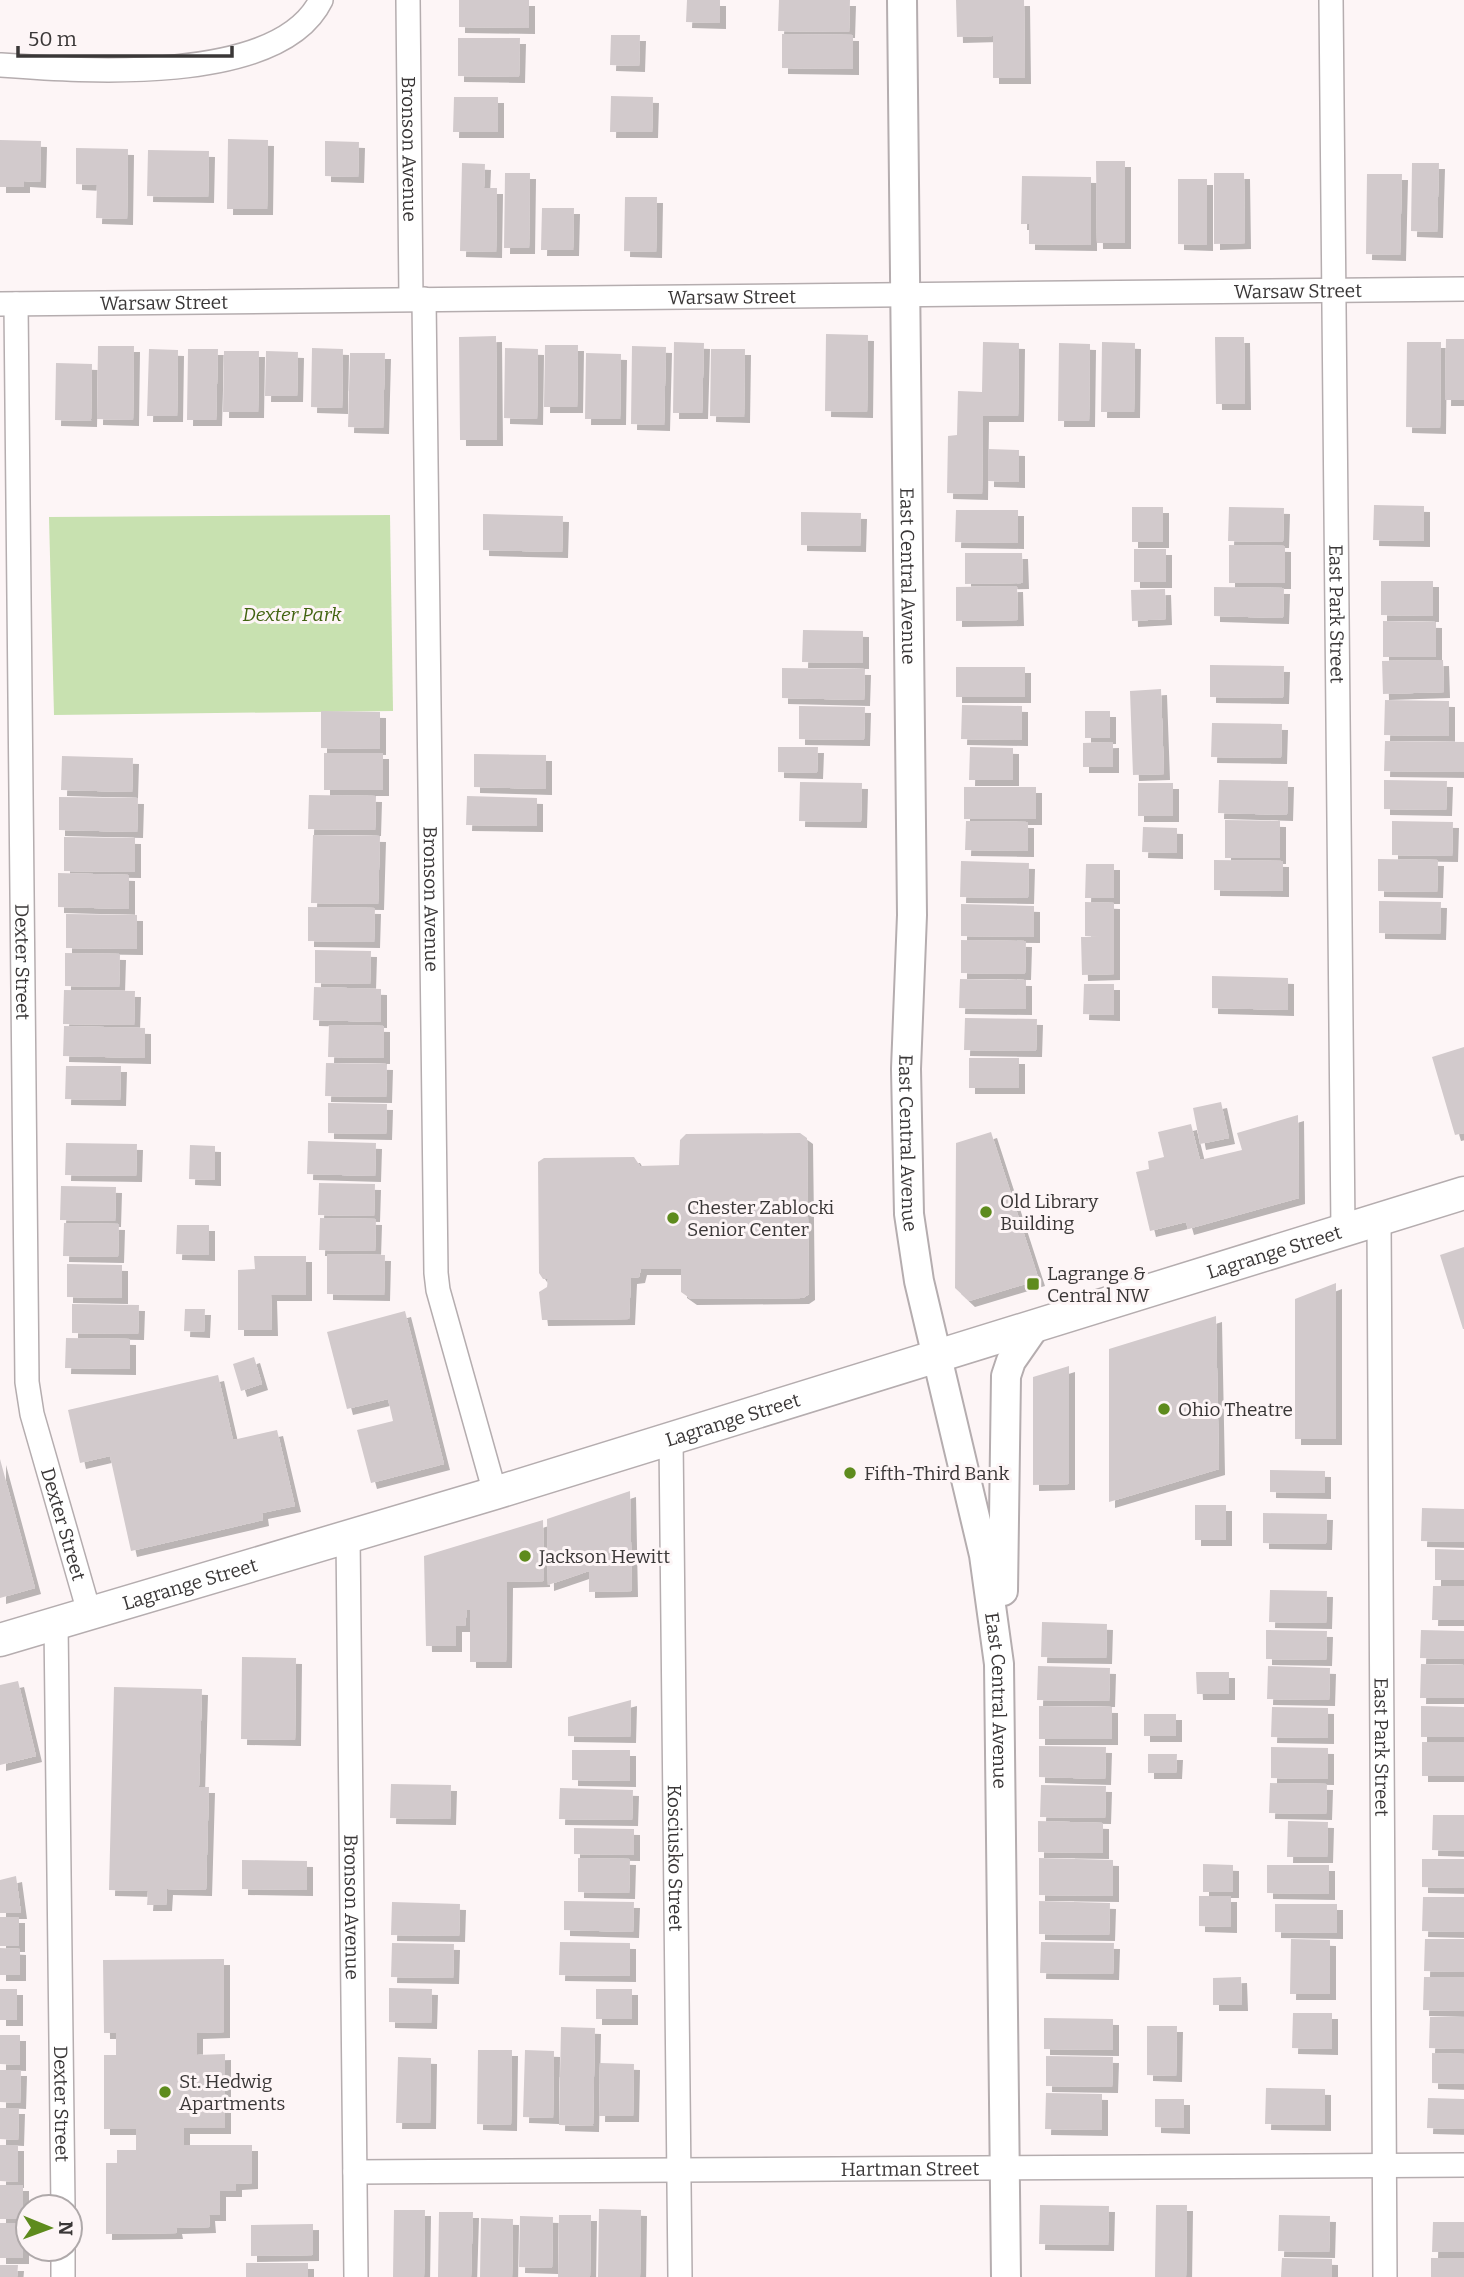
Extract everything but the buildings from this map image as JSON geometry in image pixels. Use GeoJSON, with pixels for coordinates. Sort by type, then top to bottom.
{"type":"FeatureCollection","features":[{"type":"Feature","properties":{"kind":"main road","name":"Lagrange Street"},"geometry":{"type":"LineString","coordinates":[[0,1640],[495,1493],[1464,1193]]}},
{"type":"Feature","properties":{"kind":"street"},"geometry":{"type":"LineString","coordinates":[[0,65],[110,70],[206,62],[245,53],[287,38],[309,19],[321,0]]}},
{"type":"Feature","properties":{"kind":"street","name":"Bronson Avenue"},"geometry":{"type":"LineString","coordinates":[[408,0],[418,299],[436,1273],[438,1290],[495,1493]]}},
{"type":"Feature","properties":{"kind":"street","name":"East Central Avenue"},"geometry":{"type":"LineString","coordinates":[[902,0],[912,915],[906,1143],[912,1248],[990,1584],[1000,1713],[1006,2277]]}},
{"type":"Feature","properties":{"kind":"street","name":"East Park Street"},"geometry":{"type":"LineString","coordinates":[[1331,0],[1343,1230]]}},
{"type":"Feature","properties":{"kind":"street","name":"Warsaw Street"},"geometry":{"type":"LineString","coordinates":[[8,304],[1464,289]]}},
{"type":"Feature","properties":{"kind":"street","name":"Dexter Street"},"geometry":{"type":"LineString","coordinates":[[8,304],[27,1382],[32,1414],[89,1612]]}},
{"type":"Feature","properties":{"kind":"street","name":"East Park Street"},"geometry":{"type":"LineString","coordinates":[[1378,1219],[1385,2277]]}},
{"type":"Feature","properties":{"kind":"street"},"geometry":{"type":"LineString","coordinates":[[1000,1713],[1006,1376],[1011,1361],[1036,1325]]}},
{"type":"Feature","properties":{"kind":"street","name":"Kosciusko Street"},"geometry":{"type":"LineString","coordinates":[[671,1438],[680,2277]]}},
{"type":"Feature","properties":{"kind":"street","name":"Bronson Avenue"},"geometry":{"type":"LineString","coordinates":[[348,1536],[356,2277]]}},
{"type":"Feature","properties":{"kind":"street","name":"Dexter Street"},"geometry":{"type":"LineString","coordinates":[[56,1623],[63,2193]]}},
{"type":"Feature","properties":{"kind":"street","name":"Hartman Street"},"geometry":{"type":"LineString","coordinates":[[355,2172],[1464,2165]]}},
{"type":"Feature","properties":{"kind":"green space","name":"Dexter Park"},"geometry":{"type":"Polygon","coordinates":[[[390,515],[393,711],[54,715],[49,517],[390,515]]]}},
{"type":"Feature","properties":{"kind":"place","name":"Old Library Building"},"geometry":{"type":"Point","coordinates":[986,1212]}},
{"type":"Feature","properties":{"kind":"place","name":"Chester Zablocki Senior Center"},"geometry":{"type":"Point","coordinates":[673,1218]}},
{"type":"Feature","properties":{"kind":"place","name":"Lagrange & Central NW"},"geometry":{"type":"Point","coordinates":[1033,1284]}},
{"type":"Feature","properties":{"kind":"place","name":"Ohio Theatre"},"geometry":{"type":"Point","coordinates":[1164,1409]}},
{"type":"Feature","properties":{"kind":"place","name":"Fifth-Third Bank"},"geometry":{"type":"Point","coordinates":[850,1473]}},
{"type":"Feature","properties":{"kind":"place","name":"Jackson Hewitt"},"geometry":{"type":"Point","coordinates":[525,1556]}},
{"type":"Feature","properties":{"kind":"place","name":"St. Hedwig Apartments"},"geometry":{"type":"Point","coordinates":[165,2092]}}]}
